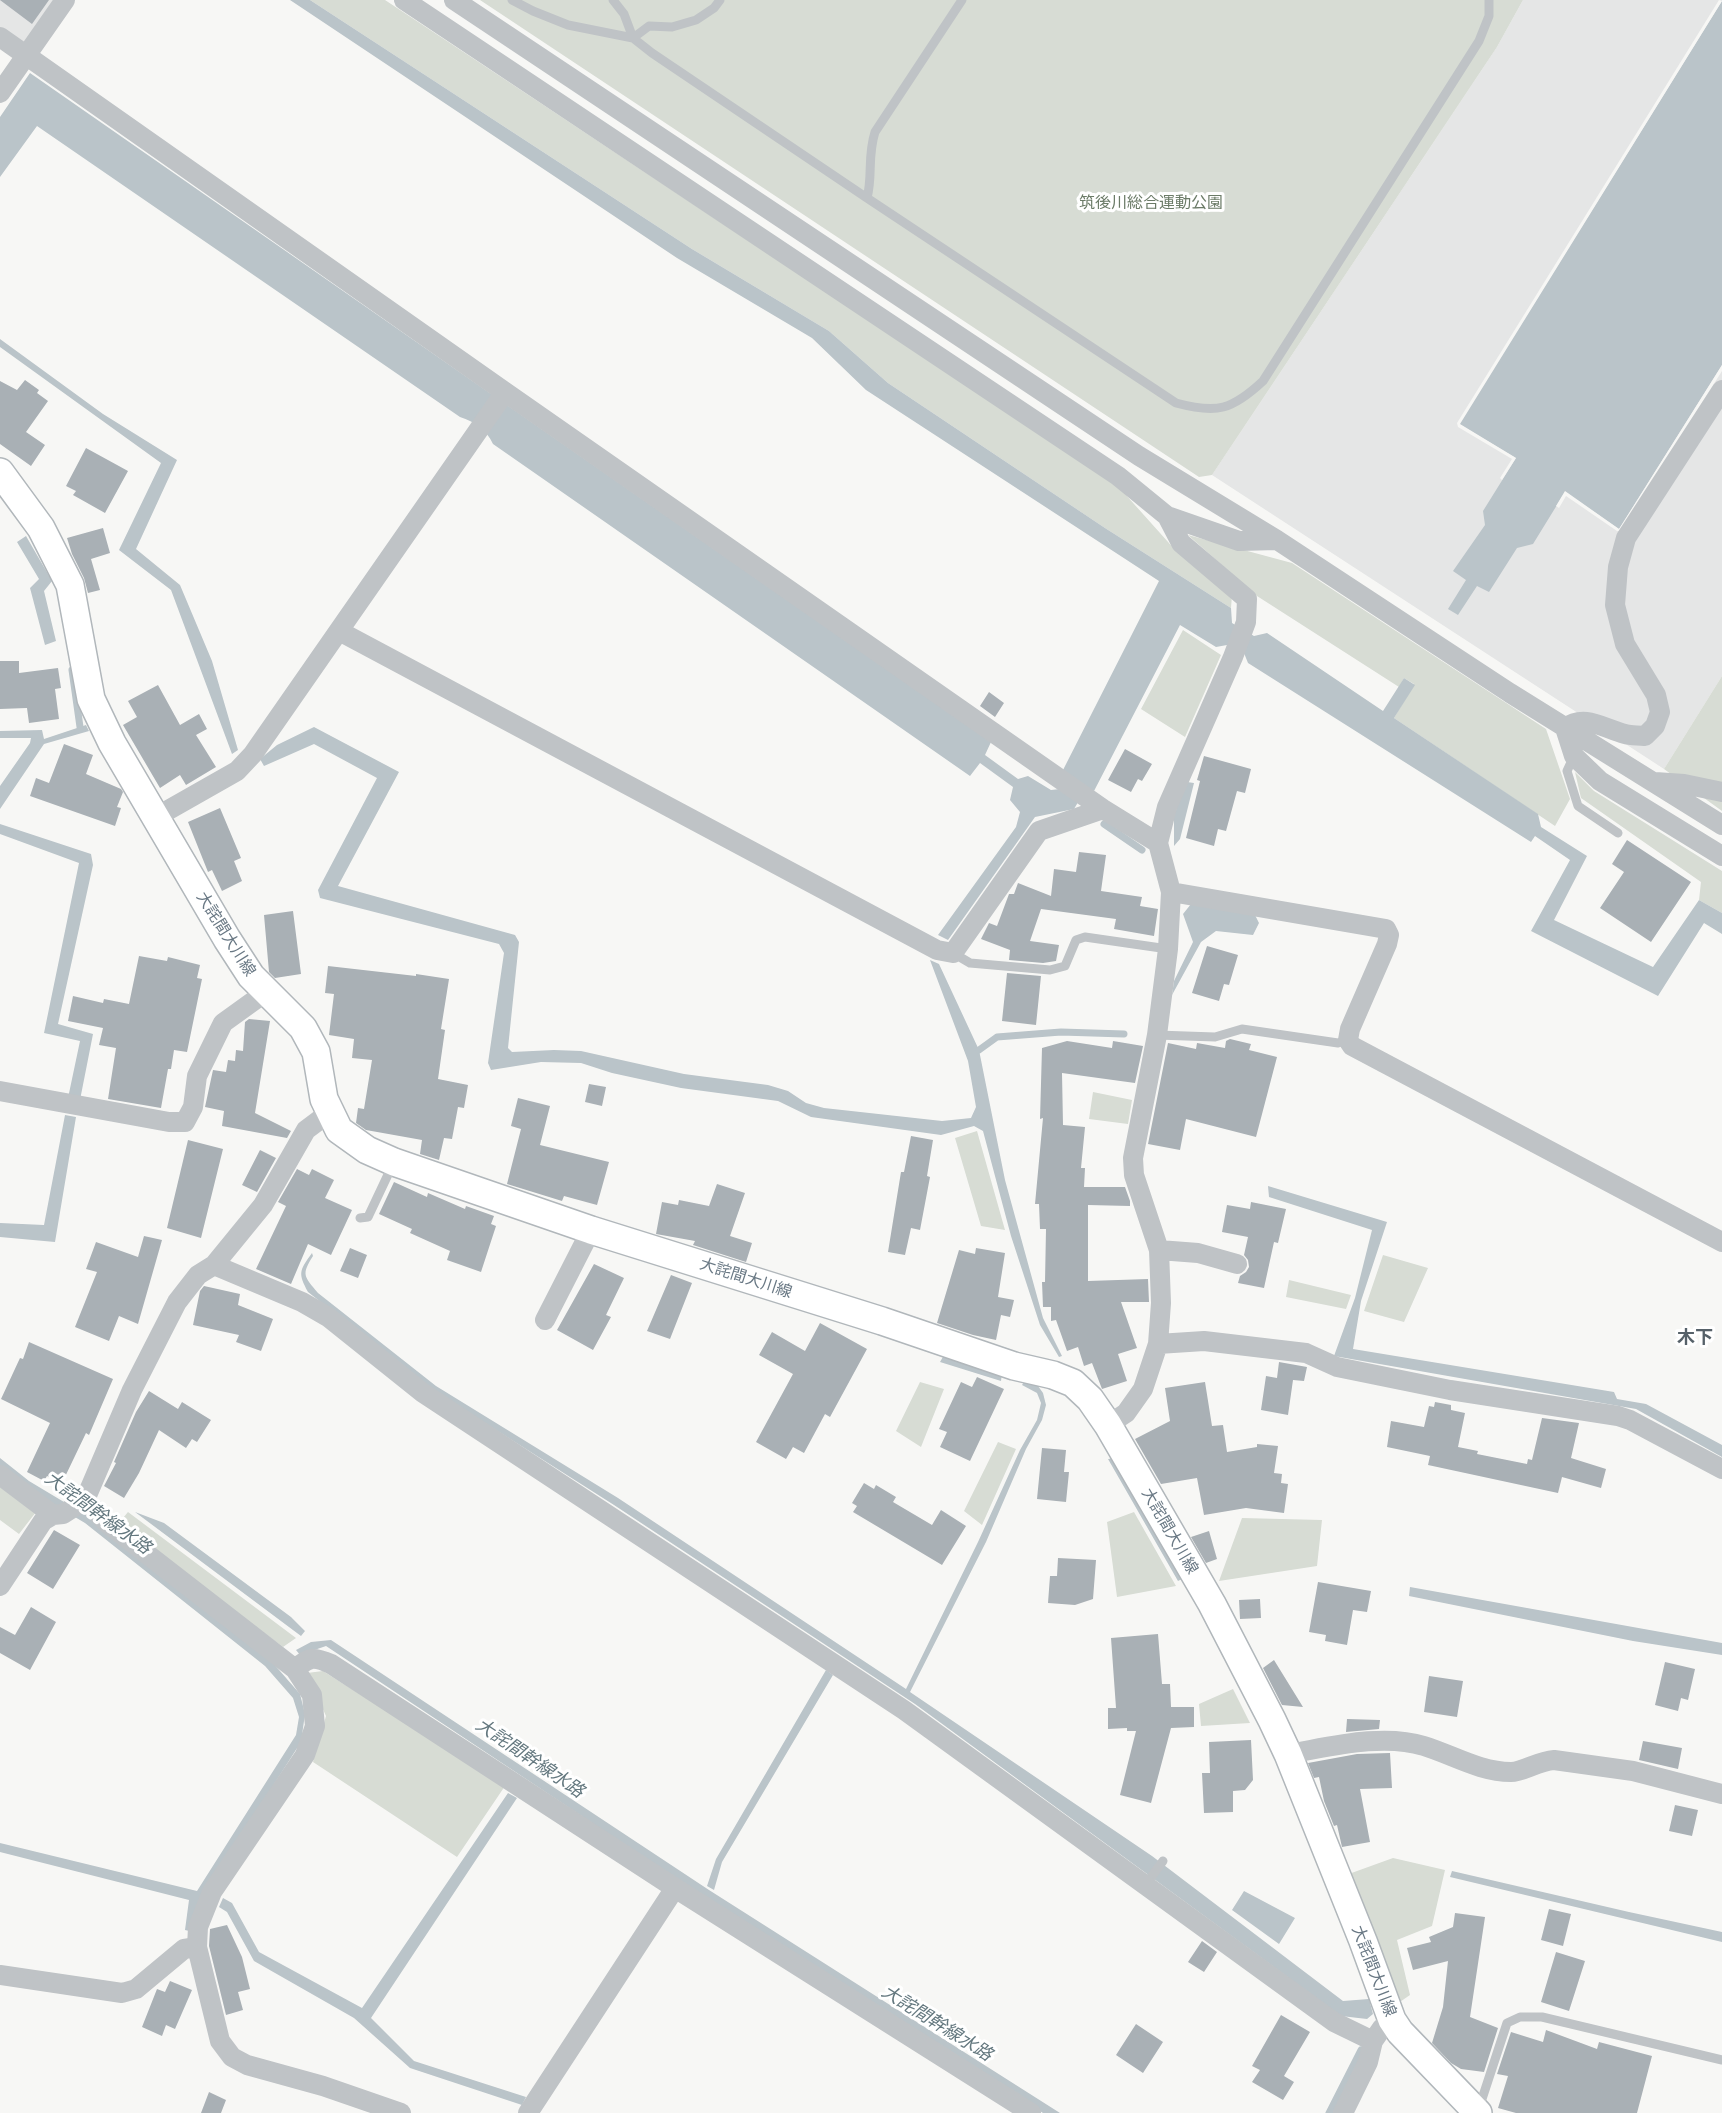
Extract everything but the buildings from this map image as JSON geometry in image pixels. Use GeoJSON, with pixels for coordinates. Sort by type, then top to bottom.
{"type":"FeatureCollection","features":[{"type":"Feature","properties":{"kind":"main road","name":"大詫間大川線"},"geometry":{"type":"LineString","coordinates":[[0,472],[41,528],[70,585],[91,699],[111,743],[251,976],[303,1028],[316,1053],[324,1099],[339,1130],[367,1150],[394,1162],[591,1230],[1014,1366],[1053,1375],[1073,1383],[1090,1399],[1108,1425],[1212,1604],[1288,1754],[1392,2020],[1400,2032],[1478,2113]]}},
{"type":"Feature","properties":{"kind":"street"},"geometry":{"type":"LineString","coordinates":[[0,93],[65,0]]}},
{"type":"Feature","properties":{"kind":"street"},"geometry":{"type":"LineString","coordinates":[[404,0],[1118,476],[1167,516],[1239,541],[1277,540]]}},
{"type":"Feature","properties":{"kind":"street"},"geometry":{"type":"LineString","coordinates":[[454,0],[1140,456],[1277,540],[1565,728],[1722,825]]}},
{"type":"Feature","properties":{"kind":"street"},"geometry":{"type":"LineString","coordinates":[[0,37],[505,392],[1097,804],[1158,843]]}},
{"type":"Feature","properties":{"kind":"street"},"geometry":{"type":"LineString","coordinates":[[1565,728],[1573,722],[1590,722],[1627,735],[1645,735],[1655,726],[1660,712],[1656,695],[1625,644],[1615,605],[1618,567],[1626,538],[1722,390]]}},
{"type":"Feature","properties":{"kind":"street"},"geometry":{"type":"LineString","coordinates":[[156,818],[237,771],[253,754],[505,392]]}},
{"type":"Feature","properties":{"kind":"street"},"geometry":{"type":"LineString","coordinates":[[1108,1425],[1126,1413],[1143,1389],[1158,1344],[1161,1303],[1159,1250],[1134,1175],[1132,1158],[1156,1035],[1168,949],[1171,892],[1158,843],[1167,807],[1246,622],[1247,599],[1181,543],[1167,516]]}},
{"type":"Feature","properties":{"kind":"street"},"geometry":{"type":"LineString","coordinates":[[339,631],[937,950],[952,953],[1039,831],[1097,804]]}},
{"type":"Feature","properties":{"kind":"street"},"geometry":{"type":"LineString","coordinates":[[1565,728],[1574,756],[1600,781],[1722,856]]}},
{"type":"Feature","properties":{"kind":"street"},"geometry":{"type":"LineString","coordinates":[[1653,782],[1684,784],[1722,792]]}},
{"type":"Feature","properties":{"kind":"street"},"geometry":{"type":"LineString","coordinates":[[1171,892],[1386,929],[1389,935],[1387,944],[1350,1029],[1348,1040],[1352,1046],[1722,1242]]}},
{"type":"Feature","properties":{"kind":"street"},"geometry":{"type":"LineString","coordinates":[[0,1091],[169,1122],[184,1122],[193,1107],[196,1076],[223,1023],[266,992]]}},
{"type":"Feature","properties":{"kind":"street"},"geometry":{"type":"LineString","coordinates":[[0,1586],[43,1521],[70,1509],[177,1302],[198,1275],[214,1265],[263,1204],[306,1130],[330,1112]]}},
{"type":"Feature","properties":{"kind":"street"},"geometry":{"type":"LineString","coordinates":[[545,1320],[591,1230]]}},
{"type":"Feature","properties":{"kind":"street"},"geometry":{"type":"LineString","coordinates":[[1159,1250],[1198,1253],[1237,1264]]}},
{"type":"Feature","properties":{"kind":"street"},"geometry":{"type":"LineString","coordinates":[[214,1265],[302,1302],[328,1317],[423,1393],[904,1710],[1334,2022],[1373,2041]]}},
{"type":"Feature","properties":{"kind":"street"},"geometry":{"type":"LineString","coordinates":[[1158,1344],[1204,1341],[1306,1353],[1337,1367],[1428,1385],[1618,1416],[1630,1420],[1722,1469]]}},
{"type":"Feature","properties":{"kind":"street"},"geometry":{"type":"LineString","coordinates":[[0,1475],[70,1509],[107,1523],[295,1669],[312,1695],[315,1726],[305,1755],[212,1892],[198,1927],[198,1947],[220,2041],[232,2056],[247,2065],[323,2086],[401,2113]]}},
{"type":"Feature","properties":{"kind":"street"},"geometry":{"type":"LineString","coordinates":[[295,1669],[305,1660],[317,1658],[331,1664],[675,1888],[1031,2113]]}},
{"type":"Feature","properties":{"kind":"street"},"geometry":{"type":"LineString","coordinates":[[1288,1754],[1345,1744],[1404,1741],[1491,1771],[1515,1772],[1542,1760],[1554,1760],[1633,1771],[1722,1794]]}},
{"type":"Feature","properties":{"kind":"street"},"geometry":{"type":"LineString","coordinates":[[528,2113],[675,1888]]}},
{"type":"Feature","properties":{"kind":"street"},"geometry":{"type":"LineString","coordinates":[[0,1975],[122,1993],[136,1989],[184,1949],[198,1947]]}},
{"type":"Feature","properties":{"kind":"street"},"geometry":{"type":"LineString","coordinates":[[1343,2113],[1368,2062],[1373,2041],[1382,2028],[1392,2020]]}},
{"type":"Feature","properties":{"kind":"lane"},"geometry":{"type":"LineString","coordinates":[[512,0],[532,11],[568,25],[633,38],[867,198],[1176,403],[1200,409],[1223,408],[1245,398],[1263,381],[1479,41],[1489,16],[1489,0]]}},
{"type":"Feature","properties":{"kind":"lane"},"geometry":{"type":"LineString","coordinates":[[613,0],[624,14],[633,38]]}},
{"type":"Feature","properties":{"kind":"lane"},"geometry":{"type":"LineString","coordinates":[[633,38],[649,26],[672,27],[696,20],[714,8],[720,0]]}},
{"type":"Feature","properties":{"kind":"lane"},"geometry":{"type":"LineString","coordinates":[[867,198],[870,185],[870,148],[875,132],[962,0]]}},
{"type":"Feature","properties":{"kind":"lane"},"geometry":{"type":"LineString","coordinates":[[1574,756],[1567,771],[1578,806],[1618,833]]}},
{"type":"Feature","properties":{"kind":"lane"},"geometry":{"type":"LineString","coordinates":[[952,953],[970,963],[1050,970],[1065,966],[1076,940],[1084,937],[1168,949]]}},
{"type":"Feature","properties":{"kind":"lane"},"geometry":{"type":"LineString","coordinates":[[1156,1035],[1215,1037],[1242,1029],[1338,1043],[1348,1040]]}},
{"type":"Feature","properties":{"kind":"lane"},"geometry":{"type":"LineString","coordinates":[[360,1218],[368,1217],[394,1162]]}},
{"type":"Feature","properties":{"kind":"lane"},"geometry":{"type":"LineString","coordinates":[[1146,1884],[1163,1861]]}},
{"type":"Feature","properties":{"kind":"lane"},"geometry":{"type":"LineString","coordinates":[[1478,2113],[1507,2023],[1520,2017],[1542,2017],[1722,2060]]}},
{"type":"Feature","properties":{"kind":"shaded area"},"geometry":{"type":"Polygon","coordinates":[[[0,0],[57,0],[24,46],[0,29],[0,0]]]}},
{"type":"Feature","properties":{"kind":"shaded area"},"geometry":{"type":"Polygon","coordinates":[[[290,0],[310,0],[692,249],[829,331],[888,383],[1105,528],[1231,608],[1232,623],[1254,636],[1267,633],[1383,711],[1404,678],[1415,685],[1394,718],[1538,814],[1541,827],[1587,856],[1554,920],[1653,967],[1699,900],[1722,913],[1722,934],[1704,923],[1658,996],[1531,931],[1570,860],[1535,836],[1531,842],[1248,663],[1244,653],[1227,645],[1216,647],[1180,625],[1094,791],[1087,787],[1074,809],[1035,817],[948,940],[938,935],[1016,827],[1020,812],[1010,800],[1013,787],[980,763],[970,776],[493,444],[480,427],[460,417],[37,126],[0,177],[0,117],[30,73],[991,742],[985,755],[1018,779],[1028,776],[1051,790],[1060,789],[1063,770],[1159,581],[866,390],[812,338],[677,258],[290,0]]]}},
{"type":"Feature","properties":{"kind":"shaded area"},"geometry":{"type":"Polygon","coordinates":[[[1523,0],[1722,0],[1722,676],[1664,769],[1212,475],[1497,47],[1523,0]]]}},
{"type":"Feature","properties":{"kind":"shaded area"},"geometry":{"type":"Polygon","coordinates":[[[1722,1],[1722,365],[1619,529],[1565,492],[1533,544],[1517,548],[1489,592],[1477,586],[1458,615],[1448,609],[1466,580],[1453,571],[1485,525],[1483,511],[1516,458],[1459,424],[1722,1]]]}},
{"type":"Feature","properties":{"kind":"shaded area"},"geometry":{"type":"Polygon","coordinates":[[[0,339],[103,414],[177,460],[136,549],[180,585],[212,661],[238,750],[232,754],[171,590],[119,550],[161,463],[0,347],[0,339]]]}},
{"type":"Feature","properties":{"kind":"shaded area"},"geometry":{"type":"Polygon","coordinates":[[[26,536],[52,581],[44,591],[56,641],[45,645],[30,588],[39,579],[17,542],[26,536]]]}},
{"type":"Feature","properties":{"kind":"shaded area"},"geometry":{"type":"Polygon","coordinates":[[[86,725],[89,731],[44,744],[0,809],[0,786],[30,743],[31,738],[0,738],[0,731],[42,730],[44,739],[86,725]]]}},
{"type":"Feature","properties":{"kind":"shaded area"},"geometry":{"type":"Polygon","coordinates":[[[314,727],[399,772],[338,886],[515,935],[519,942],[508,1048],[512,1052],[581,1051],[684,1074],[768,1085],[788,1091],[806,1103],[824,1108],[942,1121],[971,1118],[976,1107],[968,1061],[930,960],[939,964],[979,1050],[1005,1180],[1043,1318],[1062,1356],[1059,1357],[1040,1325],[1011,1236],[983,1131],[974,1126],[941,1135],[811,1117],[778,1101],[681,1088],[612,1073],[581,1063],[541,1062],[491,1070],[488,1063],[504,953],[499,944],[320,898],[318,890],[377,778],[314,744],[264,766],[260,759],[277,745],[314,727]]]}},
{"type":"Feature","properties":{"kind":"shaded area"},"geometry":{"type":"Polygon","coordinates":[[[1187,782],[1194,783],[1180,839],[1174,846],[1174,815],[1187,782]]]}},
{"type":"Feature","properties":{"kind":"shaded area"},"geometry":{"type":"Polygon","coordinates":[[[0,824],[91,854],[93,865],[58,1024],[93,1034],[80,1100],[68,1098],[80,1041],[44,1033],[79,863],[0,834],[0,824]]]}},
{"type":"Feature","properties":{"kind":"shaded area"},"geometry":{"type":"Polygon","coordinates":[[[1191,904],[1254,913],[1259,923],[1253,935],[1216,931],[1201,942],[1172,995],[1174,981],[1193,942],[1183,914],[1191,904]]]}},
{"type":"Feature","properties":{"kind":"shaded area"},"geometry":{"type":"Polygon","coordinates":[[[65,1115],[76,1117],[55,1242],[0,1237],[0,1223],[44,1225],[65,1115]]]}},
{"type":"Feature","properties":{"kind":"shaded area"},"geometry":{"type":"Polygon","coordinates":[[[1268,1186],[1387,1222],[1361,1301],[1353,1349],[1614,1392],[1617,1399],[1646,1404],[1722,1445],[1722,1457],[1636,1409],[1334,1356],[1355,1298],[1372,1230],[1269,1197],[1268,1186]]]}},
{"type":"Feature","properties":{"kind":"shaded area"},"geometry":{"type":"Polygon","coordinates":[[[312,1253],[306,1275],[318,1293],[436,1386],[618,1498],[906,1689],[1020,1450],[1037,1420],[1041,1403],[1037,1393],[1022,1385],[1024,1382],[1038,1386],[1043,1393],[1046,1405],[1042,1420],[1026,1449],[986,1542],[910,1692],[1152,1856],[1343,2001],[1369,1999],[1373,2014],[1367,2019],[1341,2016],[915,1704],[614,1505],[430,1388],[308,1292],[301,1272],[312,1253]]]}},
{"type":"Feature","properties":{"kind":"shaded area"},"geometry":{"type":"Polygon","coordinates":[[[944,1355],[1002,1373],[1001,1381],[940,1362],[944,1355]]]}},
{"type":"Feature","properties":{"kind":"shaded area"},"geometry":{"type":"Polygon","coordinates":[[[0,1458],[29,1481],[89,1517],[273,1663],[300,1694],[305,1714],[301,1742],[203,1895],[189,1931],[185,1930],[189,1900],[0,1852],[0,1843],[197,1891],[296,1735],[299,1717],[293,1698],[265,1666],[85,1523],[26,1488],[0,1468],[0,1458]]]}},
{"type":"Feature","properties":{"kind":"shaded area"},"geometry":{"type":"Polygon","coordinates":[[[1115,1458],[1182,1579],[1178,1581],[1108,1459],[1115,1458]]]}},
{"type":"Feature","properties":{"kind":"shaded area"},"geometry":{"type":"Polygon","coordinates":[[[135,1512],[164,1523],[291,1617],[305,1631],[301,1636],[135,1512]]]}},
{"type":"Feature","properties":{"kind":"shaded area"},"geometry":{"type":"Polygon","coordinates":[[[1410,1587],[1722,1643],[1722,1655],[1633,1641],[1409,1596],[1410,1587]]]}},
{"type":"Feature","properties":{"kind":"shaded area"},"geometry":{"type":"Polygon","coordinates":[[[331,1640],[709,1890],[1060,2113],[1043,2113],[699,1894],[326,1646],[300,1655],[296,1650],[311,1642],[331,1640]]]}},
{"type":"Feature","properties":{"kind":"shaded area"},"geometry":{"type":"Polygon","coordinates":[[[826,1670],[833,1675],[722,1862],[714,1890],[707,1886],[716,1859],[826,1670]]]}},
{"type":"Feature","properties":{"kind":"shaded area"},"geometry":{"type":"Polygon","coordinates":[[[508,1793],[517,1798],[371,2018],[414,2061],[526,2097],[522,2105],[410,2068],[354,2018],[254,1961],[227,1912],[219,1907],[223,1898],[232,1903],[259,1952],[362,2008],[508,1793]]]}},
{"type":"Feature","properties":{"kind":"shaded area"},"geometry":{"type":"Polygon","coordinates":[[[1452,1871],[1722,1932],[1722,1942],[1450,1877],[1452,1871]]]}},
{"type":"Feature","properties":{"kind":"shaded area"},"geometry":{"type":"Polygon","coordinates":[[[1244,1891],[1295,1918],[1279,1944],[1232,1910],[1244,1891]]]}},
{"type":"Feature","properties":{"kind":"green space"},"geometry":{"type":"Polygon","coordinates":[[[310,0],[385,0],[1117,485],[1177,552],[1232,595],[1231,608],[1105,528],[888,383],[829,331],[692,249],[310,0]]]}},
{"type":"Feature","properties":{"kind":"green space","name":"筑後川総合運動公園"},"geometry":{"type":"Polygon","coordinates":[[[480,0],[1523,0],[1497,47],[1212,475],[1199,477],[480,0]]]}},
{"type":"Feature","properties":{"kind":"green space"},"geometry":{"type":"Polygon","coordinates":[[[1188,535],[1292,563],[1546,729],[1570,799],[1555,826],[1394,718],[1414,684],[1404,678],[1399,687],[1257,596],[1188,535]]]}},
{"type":"Feature","properties":{"kind":"green space"},"geometry":{"type":"Polygon","coordinates":[[[1183,630],[1221,655],[1185,737],[1141,709],[1183,630]]]}},
{"type":"Feature","properties":{"kind":"green space"},"geometry":{"type":"Polygon","coordinates":[[[1722,676],[1722,811],[1664,769],[1722,676]]]}},
{"type":"Feature","properties":{"kind":"green space"},"geometry":{"type":"Polygon","coordinates":[[[1575,772],[1594,791],[1722,871],[1722,913],[1699,900],[1701,882],[1581,798],[1575,772]]]}},
{"type":"Feature","properties":{"kind":"green space"},"geometry":{"type":"Polygon","coordinates":[[[1093,1092],[1132,1100],[1128,1124],[1089,1119],[1093,1092]]]}},
{"type":"Feature","properties":{"kind":"green space"},"geometry":{"type":"Polygon","coordinates":[[[977,1131],[1005,1230],[981,1226],[955,1138],[977,1131]]]}},
{"type":"Feature","properties":{"kind":"green space"},"geometry":{"type":"Polygon","coordinates":[[[1383,1255],[1428,1268],[1404,1322],[1364,1311],[1383,1255]]]}},
{"type":"Feature","properties":{"kind":"green space"},"geometry":{"type":"Polygon","coordinates":[[[1289,1280],[1351,1295],[1346,1309],[1286,1297],[1289,1280]]]}},
{"type":"Feature","properties":{"kind":"green space"},"geometry":{"type":"Polygon","coordinates":[[[920,1382],[944,1389],[921,1447],[896,1431],[920,1382]]]}},
{"type":"Feature","properties":{"kind":"green space"},"geometry":{"type":"Polygon","coordinates":[[[998,1442],[1016,1449],[982,1525],[964,1511],[998,1442]]]}},
{"type":"Feature","properties":{"kind":"green space"},"geometry":{"type":"Polygon","coordinates":[[[0,1485],[36,1512],[19,1534],[0,1520],[0,1485]]]}},
{"type":"Feature","properties":{"kind":"green space"},"geometry":{"type":"Polygon","coordinates":[[[128,1512],[296,1638],[283,1647],[118,1524],[128,1512]]]}},
{"type":"Feature","properties":{"kind":"green space"},"geometry":{"type":"Polygon","coordinates":[[[1134,1512],[1176,1586],[1117,1597],[1107,1522],[1134,1512]]]}},
{"type":"Feature","properties":{"kind":"green space"},"geometry":{"type":"Polygon","coordinates":[[[1242,1518],[1322,1520],[1317,1566],[1219,1581],[1242,1518]]]}},
{"type":"Feature","properties":{"kind":"green space"},"geometry":{"type":"Polygon","coordinates":[[[323,1671],[505,1786],[457,1857],[313,1762],[326,1716],[307,1673],[323,1671]]]}},
{"type":"Feature","properties":{"kind":"green space"},"geometry":{"type":"Polygon","coordinates":[[[1233,1689],[1250,1723],[1201,1726],[1199,1704],[1233,1689]]]}},
{"type":"Feature","properties":{"kind":"green space"},"geometry":{"type":"Polygon","coordinates":[[[1393,1858],[1445,1870],[1432,1926],[1397,1940],[1410,1995],[1394,2006],[1346,1875],[1393,1858]]]}},
{"type":"Feature","properties":{"kind":"pier"},"geometry":{"type":"Polygon","coordinates":[[[1719,0],[1722,1],[1460,424],[1516,458],[1502,480],[1500,478],[1512,459],[1458,427],[1457,423],[1719,0]]]}},
{"type":"Feature","properties":{"kind":"pier"},"geometry":{"type":"Polygon","coordinates":[[[1722,365],[1722,371],[1621,531],[1617,531],[1566,496],[1559,508],[1556,506],[1565,491],[1619,529],[1722,365]]]}},
{"type":"Feature","properties":{"kind":"waterway"},"geometry":{"type":"LineString","coordinates":[[72,670],[80,727]]}},
{"type":"Feature","properties":{"kind":"waterway"},"geometry":{"type":"LineString","coordinates":[[1104,824],[1142,850]]}},
{"type":"Feature","properties":{"kind":"waterway"},"geometry":{"type":"LineString","coordinates":[[979,1050],[997,1037],[1061,1032],[1124,1034]]}},
{"type":"Feature","properties":{"kind":"waterway"},"geometry":{"type":"LineString","coordinates":[[1329,2113],[1361,2050]]}},
{"type":"Feature","properties":{"kind":"district","name":"木下"},"geometry":{"type":"Point","coordinates":[1695,1337]}},
{"type":"Feature","properties":{"kind":"water label","name":"大詫間幹線水路"},"geometry":{"type":"Point","coordinates":[98,1513]}},
{"type":"Feature","properties":{"kind":"water label","name":"大詫間幹線水路"},"geometry":{"type":"Point","coordinates":[530,1758]}},
{"type":"Feature","properties":{"kind":"water label","name":"大詫間幹線水路"},"geometry":{"type":"Point","coordinates":[937,2023]}}]}
